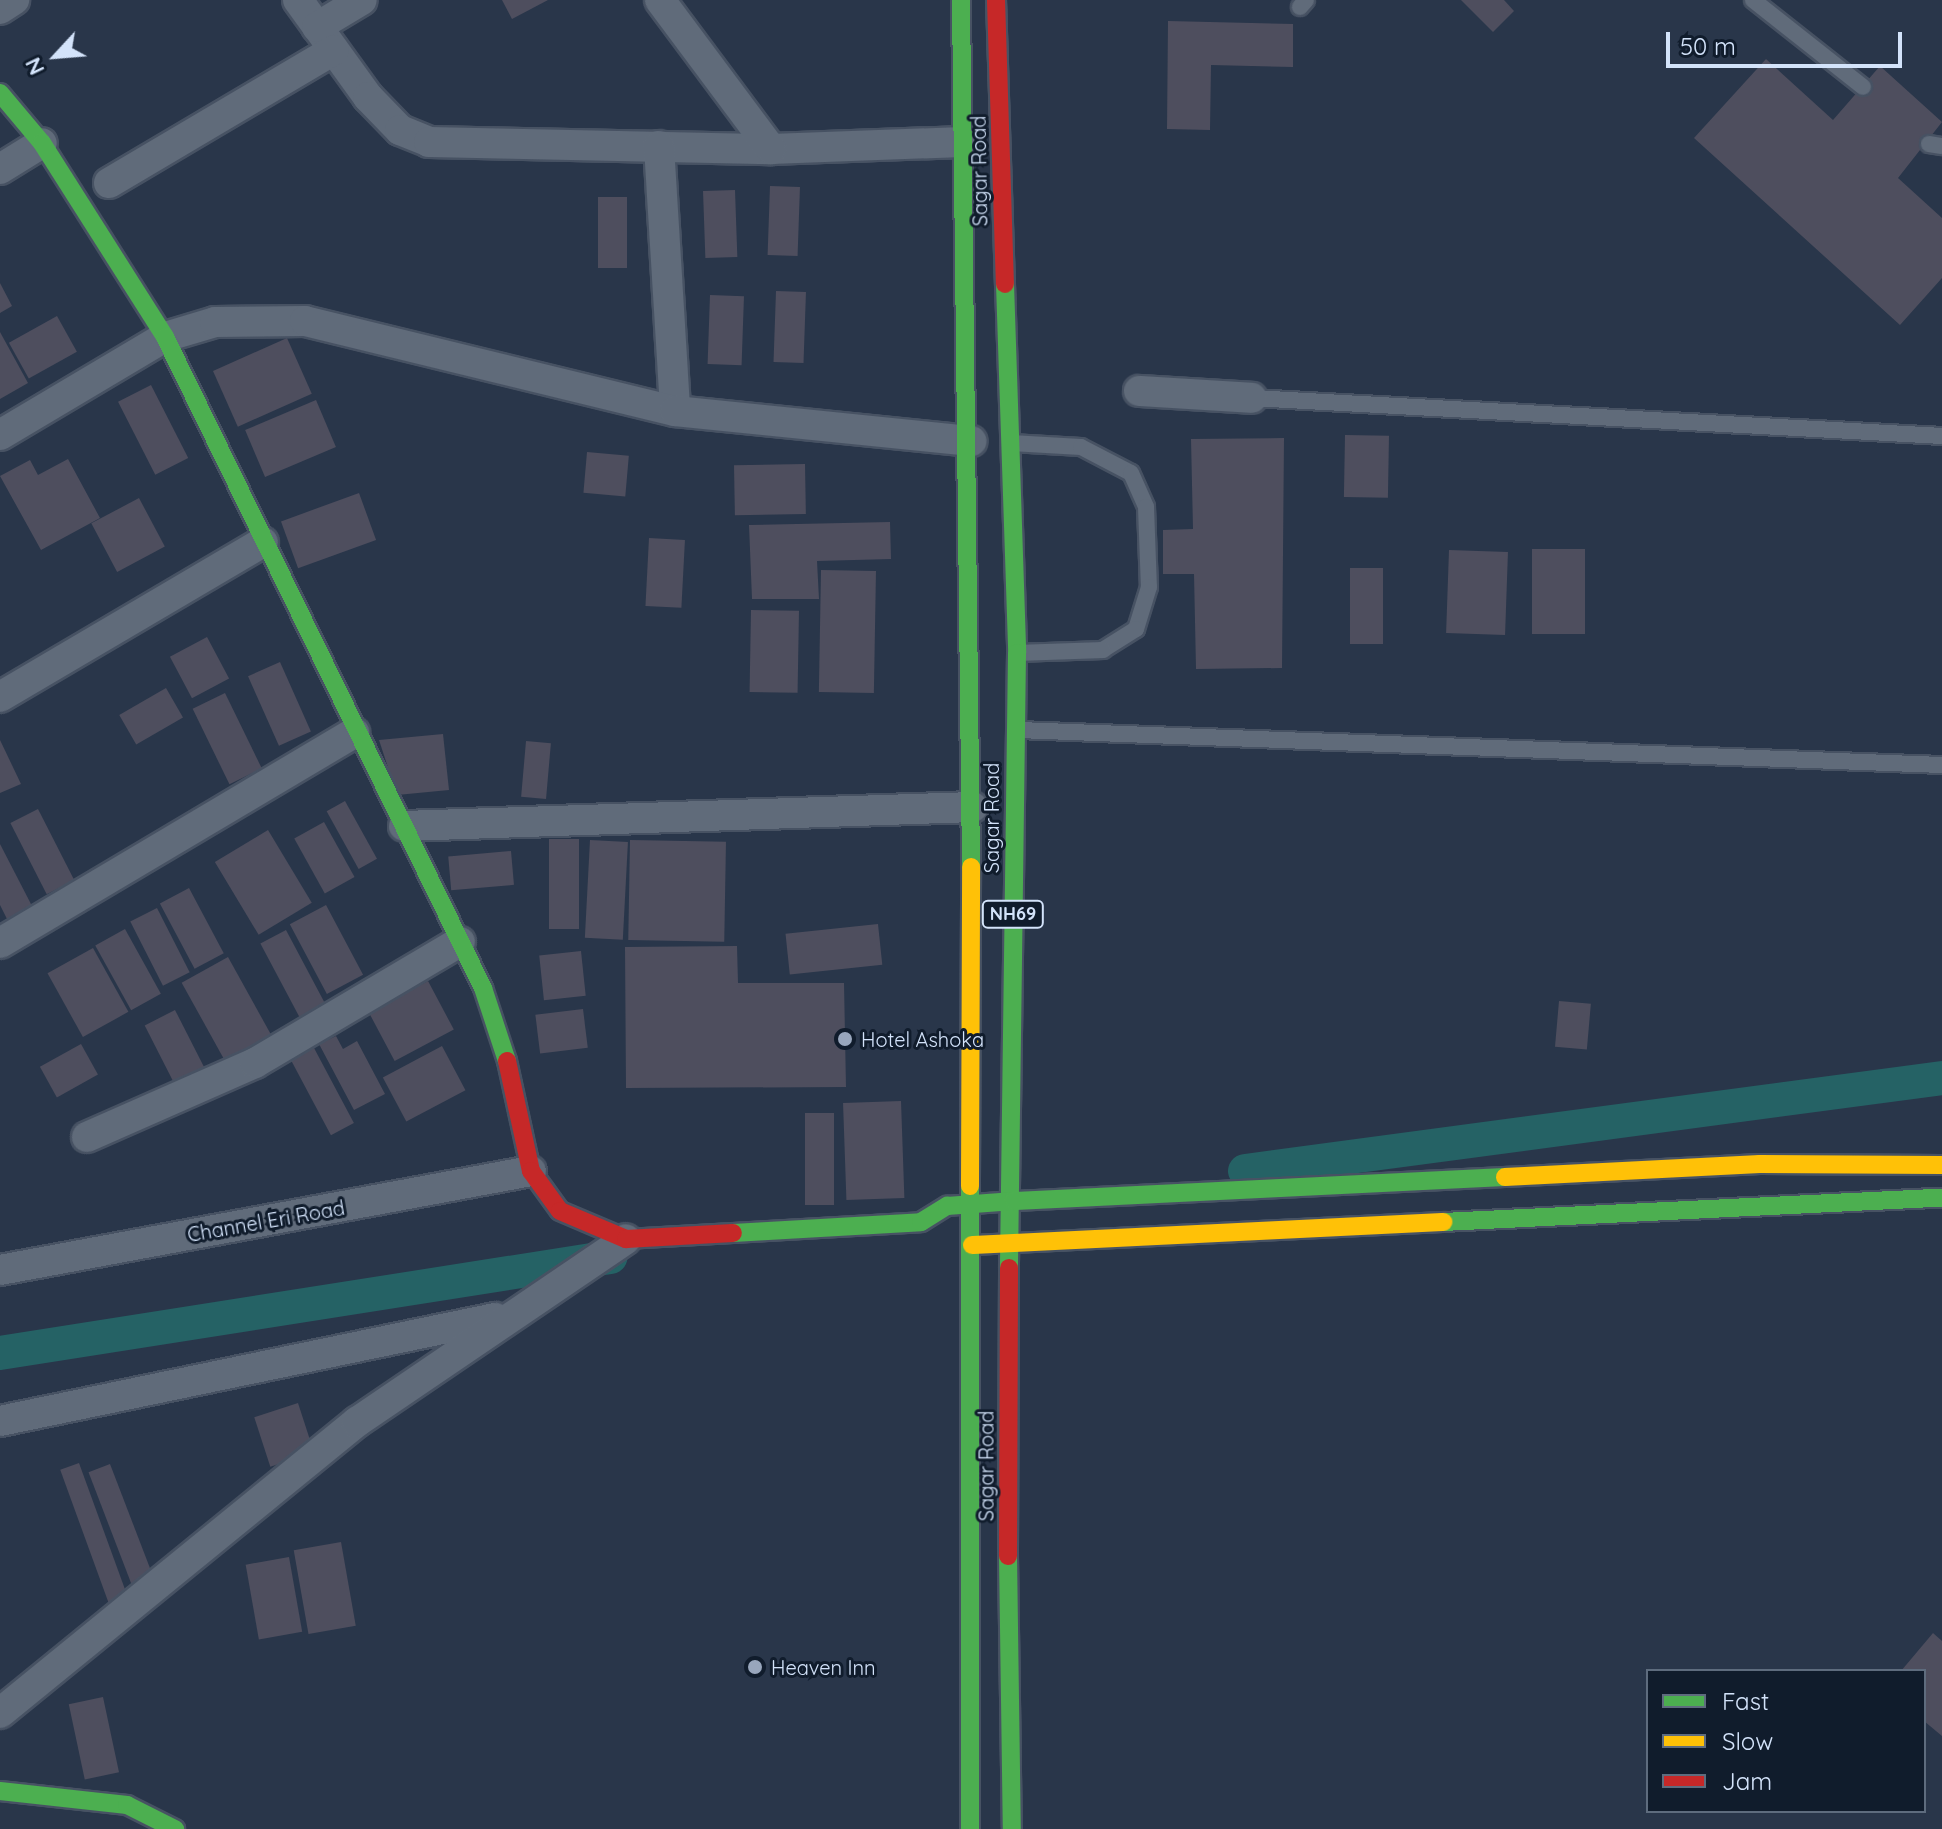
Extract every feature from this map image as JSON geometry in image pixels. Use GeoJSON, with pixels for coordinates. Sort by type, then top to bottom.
{"type":"FeatureCollection","features":[{"type":"Feature","properties":{"kind":"main road","name":"Sagar Road"},"geometry":{"type":"LineString","coordinates":[[961,0],[971,441],[994,652],[992,729],[973,807],[966,1204],[952,1242],[970,1829]]}},
{"type":"Feature","properties":{"kind":"main road","name":"Sagar Road"},"geometry":{"type":"LineString","coordinates":[[996,0],[1005,443],[992,729],[1014,1201],[1012,1829]]}},
{"type":"Feature","properties":{"kind":"main road"},"geometry":{"type":"LineString","coordinates":[[0,93],[42,143],[165,337],[354,733],[404,826],[460,942],[518,1092],[531,1171],[560,1211],[626,1239],[921,1222],[966,1204],[1014,1201],[1760,1164],[1942,1165]]}},
{"type":"Feature","properties":{"kind":"main road"},"geometry":{"type":"LineString","coordinates":[[921,1222],[952,1242],[1013,1244],[1942,1198]]}},
{"type":"Feature","properties":{"kind":"main road"},"geometry":{"type":"LineString","coordinates":[[0,1791],[51,1791],[127,1805],[175,1829]]}},
{"type":"Feature","properties":{"kind":"street"},"geometry":{"type":"LineString","coordinates":[[0,9],[14,0]]}},
{"type":"Feature","properties":{"kind":"street"},"geometry":{"type":"LineString","coordinates":[[298,0],[400,130],[429,142],[771,149],[963,142]]}},
{"type":"Feature","properties":{"kind":"street"},"geometry":{"type":"LineString","coordinates":[[109,183],[325,38],[362,0]]}},
{"type":"Feature","properties":{"kind":"street"},"geometry":{"type":"LineString","coordinates":[[660,0],[771,149]]}},
{"type":"Feature","properties":{"kind":"street"},"geometry":{"type":"LineString","coordinates":[[0,169],[42,143]]}},
{"type":"Feature","properties":{"kind":"street"},"geometry":{"type":"LineString","coordinates":[[659,146],[675,411]]}},
{"type":"Feature","properties":{"kind":"street"},"geometry":{"type":"LineString","coordinates":[[0,435],[165,337],[215,322],[305,321],[675,411],[971,441]]}},
{"type":"Feature","properties":{"kind":"street"},"geometry":{"type":"LineString","coordinates":[[1139,391],[1252,398]]}},
{"type":"Feature","properties":{"kind":"street"},"geometry":{"type":"LineString","coordinates":[[0,697],[263,542]]}},
{"type":"Feature","properties":{"kind":"street"},"geometry":{"type":"LineString","coordinates":[[0,943],[354,733]]}},
{"type":"Feature","properties":{"kind":"street"},"geometry":{"type":"LineString","coordinates":[[404,826],[973,807]]}},
{"type":"Feature","properties":{"kind":"street"},"geometry":{"type":"LineString","coordinates":[[87,1137],[255,1063],[460,942]]}},
{"type":"Feature","properties":{"kind":"street","name":"Channel Eri Road"},"geometry":{"type":"LineString","coordinates":[[0,1270],[531,1171]]}},
{"type":"Feature","properties":{"kind":"street"},"geometry":{"type":"LineString","coordinates":[[0,1713],[357,1422],[508,1315],[626,1239]]}},
{"type":"Feature","properties":{"kind":"street"},"geometry":{"type":"LineString","coordinates":[[0,1421],[508,1315]]}},
{"type":"Feature","properties":{"kind":"lane"},"geometry":{"type":"LineString","coordinates":[[1753,0],[1863,87]]}},
{"type":"Feature","properties":{"kind":"lane"},"geometry":{"type":"LineString","coordinates":[[1252,398],[1942,436]]}},
{"type":"Feature","properties":{"kind":"lane"},"geometry":{"type":"LineString","coordinates":[[971,441],[1100,453],[1131,473],[1146,507],[1149,587],[1136,629],[1103,650],[994,652]]}},
{"type":"Feature","properties":{"kind":"lane"},"geometry":{"type":"LineString","coordinates":[[992,729],[1942,765]]}},
{"type":"Feature","properties":{"kind":"building"},"geometry":{"type":"Polygon","coordinates":[[[502,0],[548,0],[512,19],[502,0]]]}},
{"type":"Feature","properties":{"kind":"building"},"geometry":{"type":"Polygon","coordinates":[[[1461,0],[1504,0],[1514,11],[1493,32],[1461,0]]]}},
{"type":"Feature","properties":{"kind":"building"},"geometry":{"type":"Polygon","coordinates":[[[1168,21],[1293,24],[1293,67],[1211,65],[1210,130],[1167,129],[1168,21]]]}},
{"type":"Feature","properties":{"kind":"building"},"geometry":{"type":"Polygon","coordinates":[[[1766,59],[1833,120],[1880,66],[1942,122],[1898,178],[1942,218],[1942,278],[1900,325],[1694,138],[1766,59]]]}},
{"type":"Feature","properties":{"kind":"building"},"geometry":{"type":"Polygon","coordinates":[[[770,186],[800,187],[798,256],[768,255],[770,186]]]}},
{"type":"Feature","properties":{"kind":"building"},"geometry":{"type":"Polygon","coordinates":[[[735,190],[737,257],[705,258],[703,191],[735,190]]]}},
{"type":"Feature","properties":{"kind":"building"},"geometry":{"type":"Polygon","coordinates":[[[598,197],[627,197],[627,268],[598,268],[598,197]]]}},
{"type":"Feature","properties":{"kind":"building"},"geometry":{"type":"Polygon","coordinates":[[[0,283],[12,306],[0,313],[0,283]]]}},
{"type":"Feature","properties":{"kind":"building"},"geometry":{"type":"Polygon","coordinates":[[[776,291],[806,292],[804,363],[774,362],[776,291]]]}},
{"type":"Feature","properties":{"kind":"building"},"geometry":{"type":"Polygon","coordinates":[[[710,295],[744,296],[742,365],[708,364],[710,295]]]}},
{"type":"Feature","properties":{"kind":"building"},"geometry":{"type":"Polygon","coordinates":[[[57,316],[77,352],[29,379],[9,343],[57,316]]]}},
{"type":"Feature","properties":{"kind":"building"},"geometry":{"type":"Polygon","coordinates":[[[0,332],[28,383],[0,399],[0,332]]]}},
{"type":"Feature","properties":{"kind":"building"},"geometry":{"type":"Polygon","coordinates":[[[287,338],[312,394],[238,427],[213,371],[287,338]]]}},
{"type":"Feature","properties":{"kind":"building"},"geometry":{"type":"Polygon","coordinates":[[[151,385],[188,458],[155,475],[118,402],[151,385]]]}},
{"type":"Feature","properties":{"kind":"building"},"geometry":{"type":"Polygon","coordinates":[[[316,400],[336,447],[265,477],[245,430],[316,400]]]}},
{"type":"Feature","properties":{"kind":"building"},"geometry":{"type":"Polygon","coordinates":[[[1345,435],[1389,436],[1388,498],[1344,497],[1345,435]]]}},
{"type":"Feature","properties":{"kind":"building"},"geometry":{"type":"Polygon","coordinates":[[[1284,438],[1282,668],[1196,669],[1194,574],[1163,574],[1163,530],[1193,529],[1191,439],[1284,438]]]}},
{"type":"Feature","properties":{"kind":"building"},"geometry":{"type":"Polygon","coordinates":[[[587,452],[629,456],[625,497],[583,493],[587,452]]]}},
{"type":"Feature","properties":{"kind":"building"},"geometry":{"type":"Polygon","coordinates":[[[68,459],[100,518],[41,550],[0,476],[30,460],[38,475],[68,459]]]}},
{"type":"Feature","properties":{"kind":"building"},"geometry":{"type":"Polygon","coordinates":[[[805,464],[806,514],[735,515],[734,465],[805,464]]]}},
{"type":"Feature","properties":{"kind":"building"},"geometry":{"type":"Polygon","coordinates":[[[359,493],[376,540],[298,568],[281,521],[359,493]]]}},
{"type":"Feature","properties":{"kind":"building"},"geometry":{"type":"Polygon","coordinates":[[[139,498],[165,547],[117,572],[91,523],[139,498]]]}},
{"type":"Feature","properties":{"kind":"building"},"geometry":{"type":"Polygon","coordinates":[[[890,522],[891,559],[817,561],[819,599],[752,599],[749,525],[890,522]]]}},
{"type":"Feature","properties":{"kind":"building"},"geometry":{"type":"Polygon","coordinates":[[[649,538],[685,540],[681,608],[645,606],[649,538]]]}},
{"type":"Feature","properties":{"kind":"building"},"geometry":{"type":"Polygon","coordinates":[[[1532,549],[1585,549],[1585,634],[1532,634],[1532,549]]]}},
{"type":"Feature","properties":{"kind":"building"},"geometry":{"type":"Polygon","coordinates":[[[1449,550],[1508,552],[1505,635],[1446,633],[1449,550]]]}},
{"type":"Feature","properties":{"kind":"building"},"geometry":{"type":"Polygon","coordinates":[[[1350,568],[1383,568],[1383,644],[1350,644],[1350,568]]]}},
{"type":"Feature","properties":{"kind":"building"},"geometry":{"type":"Polygon","coordinates":[[[821,570],[876,571],[874,693],[819,692],[821,570]]]}},
{"type":"Feature","properties":{"kind":"building"},"geometry":{"type":"Polygon","coordinates":[[[751,610],[799,611],[798,693],[750,692],[751,610]]]}},
{"type":"Feature","properties":{"kind":"building"},"geometry":{"type":"Polygon","coordinates":[[[207,637],[229,678],[192,698],[170,657],[207,637]]]}},
{"type":"Feature","properties":{"kind":"building"},"geometry":{"type":"Polygon","coordinates":[[[280,662],[311,731],[279,746],[248,676],[280,662]]]}},
{"type":"Feature","properties":{"kind":"building"},"geometry":{"type":"Polygon","coordinates":[[[166,688],[183,717],[136,744],[119,715],[166,688]]]}},
{"type":"Feature","properties":{"kind":"building"},"geometry":{"type":"Polygon","coordinates":[[[225,693],[262,768],[229,784],[193,709],[225,693]]]}},
{"type":"Feature","properties":{"kind":"building"},"geometry":{"type":"Polygon","coordinates":[[[443,734],[449,790],[397,795],[379,740],[443,734]]]}},
{"type":"Feature","properties":{"kind":"building"},"geometry":{"type":"Polygon","coordinates":[[[0,740],[21,784],[0,793],[0,740]]]}},
{"type":"Feature","properties":{"kind":"building"},"geometry":{"type":"Polygon","coordinates":[[[526,741],[551,743],[546,799],[521,797],[526,741]]]}},
{"type":"Feature","properties":{"kind":"building"},"geometry":{"type":"Polygon","coordinates":[[[345,801],[377,859],[359,869],[327,811],[345,801]]]}},
{"type":"Feature","properties":{"kind":"building"},"geometry":{"type":"Polygon","coordinates":[[[38,809],[74,880],[47,894],[10,823],[38,809]]]}},
{"type":"Feature","properties":{"kind":"building"},"geometry":{"type":"Polygon","coordinates":[[[324,822],[355,877],[325,894],[294,838],[324,822]]]}},
{"type":"Feature","properties":{"kind":"building"},"geometry":{"type":"Polygon","coordinates":[[[268,830],[312,903],[259,935],[215,862],[268,830]]]}},
{"type":"Feature","properties":{"kind":"building"},"geometry":{"type":"Polygon","coordinates":[[[549,839],[579,839],[579,929],[549,929],[549,839]]]}},
{"type":"Feature","properties":{"kind":"building"},"geometry":{"type":"Polygon","coordinates":[[[590,840],[628,842],[623,940],[585,938],[590,840]]]}},
{"type":"Feature","properties":{"kind":"building"},"geometry":{"type":"Polygon","coordinates":[[[630,840],[726,842],[724,942],[628,940],[630,840]]]}},
{"type":"Feature","properties":{"kind":"building"},"geometry":{"type":"Polygon","coordinates":[[[0,844],[32,906],[7,919],[0,905],[0,844]]]}},
{"type":"Feature","properties":{"kind":"building"},"geometry":{"type":"Polygon","coordinates":[[[511,851],[514,885],[451,890],[448,856],[511,851]]]}},
{"type":"Feature","properties":{"kind":"building"},"geometry":{"type":"Polygon","coordinates":[[[189,888],[224,953],[195,969],[160,903],[189,888]]]}},
{"type":"Feature","properties":{"kind":"building"},"geometry":{"type":"Polygon","coordinates":[[[326,905],[363,975],[327,994],[290,924],[326,905]]]}},
{"type":"Feature","properties":{"kind":"building"},"geometry":{"type":"Polygon","coordinates":[[[157,908],[190,972],[163,986],[130,922],[157,908]]]}},
{"type":"Feature","properties":{"kind":"building"},"geometry":{"type":"Polygon","coordinates":[[[878,924],[882,965],[790,974],[786,934],[878,924]]]}},
{"type":"Feature","properties":{"kind":"building"},"geometry":{"type":"Polygon","coordinates":[[[125,929],[161,994],[131,1010],[95,945],[125,929]]]}},
{"type":"Feature","properties":{"kind":"building"},"geometry":{"type":"Polygon","coordinates":[[[286,930],[326,1006],[301,1020],[260,944],[286,930]]]}},
{"type":"Feature","properties":{"kind":"building"},"geometry":{"type":"Polygon","coordinates":[[[737,946],[738,983],[844,983],[846,1087],[626,1088],[625,947],[737,946]]]}},
{"type":"Feature","properties":{"kind":"building"},"geometry":{"type":"Polygon","coordinates":[[[93,948],[128,1012],[83,1037],[48,973],[93,948]]]}},
{"type":"Feature","properties":{"kind":"building"},"geometry":{"type":"Polygon","coordinates":[[[581,951],[586,996],[544,1000],[539,955],[581,951]]]}},
{"type":"Feature","properties":{"kind":"building"},"geometry":{"type":"Polygon","coordinates":[[[228,957],[272,1036],[225,1061],[182,983],[228,957]]]}},
{"type":"Feature","properties":{"kind":"building"},"geometry":{"type":"Polygon","coordinates":[[[428,981],[454,1030],[395,1061],[369,1012],[428,981]]]}},
{"type":"Feature","properties":{"kind":"building"},"geometry":{"type":"Polygon","coordinates":[[[1559,1001],[1591,1004],[1587,1050],[1555,1047],[1559,1001]]]}},
{"type":"Feature","properties":{"kind":"building"},"geometry":{"type":"Polygon","coordinates":[[[583,1009],[588,1048],[540,1054],[535,1015],[583,1009]]]}},
{"type":"Feature","properties":{"kind":"building"},"geometry":{"type":"Polygon","coordinates":[[[175,1010],[207,1073],[177,1089],[145,1025],[175,1010]]]}},
{"type":"Feature","properties":{"kind":"building"},"geometry":{"type":"Polygon","coordinates":[[[336,1036],[343,1049],[357,1041],[385,1094],[354,1110],[319,1044],[336,1036]]]}},
{"type":"Feature","properties":{"kind":"building"},"geometry":{"type":"Polygon","coordinates":[[[81,1044],[98,1075],[57,1097],[40,1067],[81,1044]]]}},
{"type":"Feature","properties":{"kind":"building"},"geometry":{"type":"Polygon","coordinates":[[[442,1046],[465,1090],[406,1122],[383,1077],[442,1046]]]}},
{"type":"Feature","properties":{"kind":"building"},"geometry":{"type":"Polygon","coordinates":[[[314,1048],[354,1123],[331,1135],[291,1060],[314,1048]]]}},
{"type":"Feature","properties":{"kind":"building"},"geometry":{"type":"Polygon","coordinates":[[[901,1101],[904,1198],[846,1200],[843,1103],[901,1101]]]}},
{"type":"Feature","properties":{"kind":"building"},"geometry":{"type":"Polygon","coordinates":[[[805,1113],[834,1113],[834,1205],[805,1205],[805,1113]]]}},
{"type":"Feature","properties":{"kind":"building"},"geometry":{"type":"Polygon","coordinates":[[[298,1403],[314,1452],[270,1467],[254,1417],[298,1403]]]}},
{"type":"Feature","properties":{"kind":"building"},"geometry":{"type":"Polygon","coordinates":[[[79,1463],[130,1602],[111,1609],[60,1470],[79,1463]]]}},
{"type":"Feature","properties":{"kind":"building"},"geometry":{"type":"Polygon","coordinates":[[[110,1464],[153,1576],[132,1584],[89,1472],[110,1464]]]}},
{"type":"Feature","properties":{"kind":"building"},"geometry":{"type":"Polygon","coordinates":[[[341,1542],[356,1626],[308,1634],[294,1550],[341,1542]]]}},
{"type":"Feature","properties":{"kind":"building"},"geometry":{"type":"Polygon","coordinates":[[[289,1557],[302,1632],[259,1639],[246,1565],[289,1557]]]}},
{"type":"Feature","properties":{"kind":"building"},"geometry":{"type":"Polygon","coordinates":[[[1933,1633],[1942,1641],[1942,1736],[1926,1723],[1926,1669],[1903,1669],[1933,1633]]]}},
{"type":"Feature","properties":{"kind":"building"},"geometry":{"type":"Polygon","coordinates":[[[103,1697],[119,1772],[85,1780],[69,1704],[103,1697]]]}},
{"type":"Feature","properties":{"kind":"waterway"},"geometry":{"type":"LineString","coordinates":[[1245,1171],[1942,1078]]}},
{"type":"Feature","properties":{"kind":"waterway"},"geometry":{"type":"LineString","coordinates":[[0,1353],[610,1257]]}},
{"type":"Feature","properties":{"kind":"traffic: fast"},"geometry":{"type":"LineString","coordinates":[[961,0],[971,867]]}},
{"type":"Feature","properties":{"kind":"traffic: fast"},"geometry":{"type":"LineString","coordinates":[[0,93],[42,143],[165,337],[483,988],[507,1061]]}},
{"type":"Feature","properties":{"kind":"traffic: fast"},"geometry":{"type":"LineString","coordinates":[[1005,284],[1017,653],[1009,1268]]}},
{"type":"Feature","properties":{"kind":"traffic: fast"},"geometry":{"type":"LineString","coordinates":[[733,1233],[921,1222],[947,1206],[1014,1201],[1505,1177]]}},
{"type":"Feature","properties":{"kind":"traffic: fast"},"geometry":{"type":"LineString","coordinates":[[970,1186],[970,1829]]}},
{"type":"Feature","properties":{"kind":"traffic: fast"},"geometry":{"type":"LineString","coordinates":[[1443,1222],[1942,1198]]}},
{"type":"Feature","properties":{"kind":"traffic: fast"},"geometry":{"type":"LineString","coordinates":[[1008,1556],[1012,1829]]}},
{"type":"Feature","properties":{"kind":"traffic: fast"},"geometry":{"type":"LineString","coordinates":[[0,1791],[127,1805],[175,1829]]}},
{"type":"Feature","properties":{"kind":"traffic: slow"},"geometry":{"type":"LineString","coordinates":[[970,1186],[971,867]]}},
{"type":"Feature","properties":{"kind":"traffic: slow"},"geometry":{"type":"LineString","coordinates":[[1505,1177],[1760,1164],[1942,1165]]}},
{"type":"Feature","properties":{"kind":"traffic: slow"},"geometry":{"type":"LineString","coordinates":[[972,1245],[1443,1222]]}},
{"type":"Feature","properties":{"kind":"traffic: jam"},"geometry":{"type":"LineString","coordinates":[[996,0],[1005,284]]}},
{"type":"Feature","properties":{"kind":"traffic: jam"},"geometry":{"type":"LineString","coordinates":[[507,1061],[531,1171],[560,1211],[626,1239],[733,1233]]}},
{"type":"Feature","properties":{"kind":"traffic: jam"},"geometry":{"type":"LineString","coordinates":[[1008,1556],[1009,1268]]}},
{"type":"Feature","properties":{"kind":"place","name":"Hotel Ashoka"},"geometry":{"type":"Point","coordinates":[845,1039]}},
{"type":"Feature","properties":{"kind":"place","name":"Heaven Inn"},"geometry":{"type":"Point","coordinates":[755,1667]}}]}
